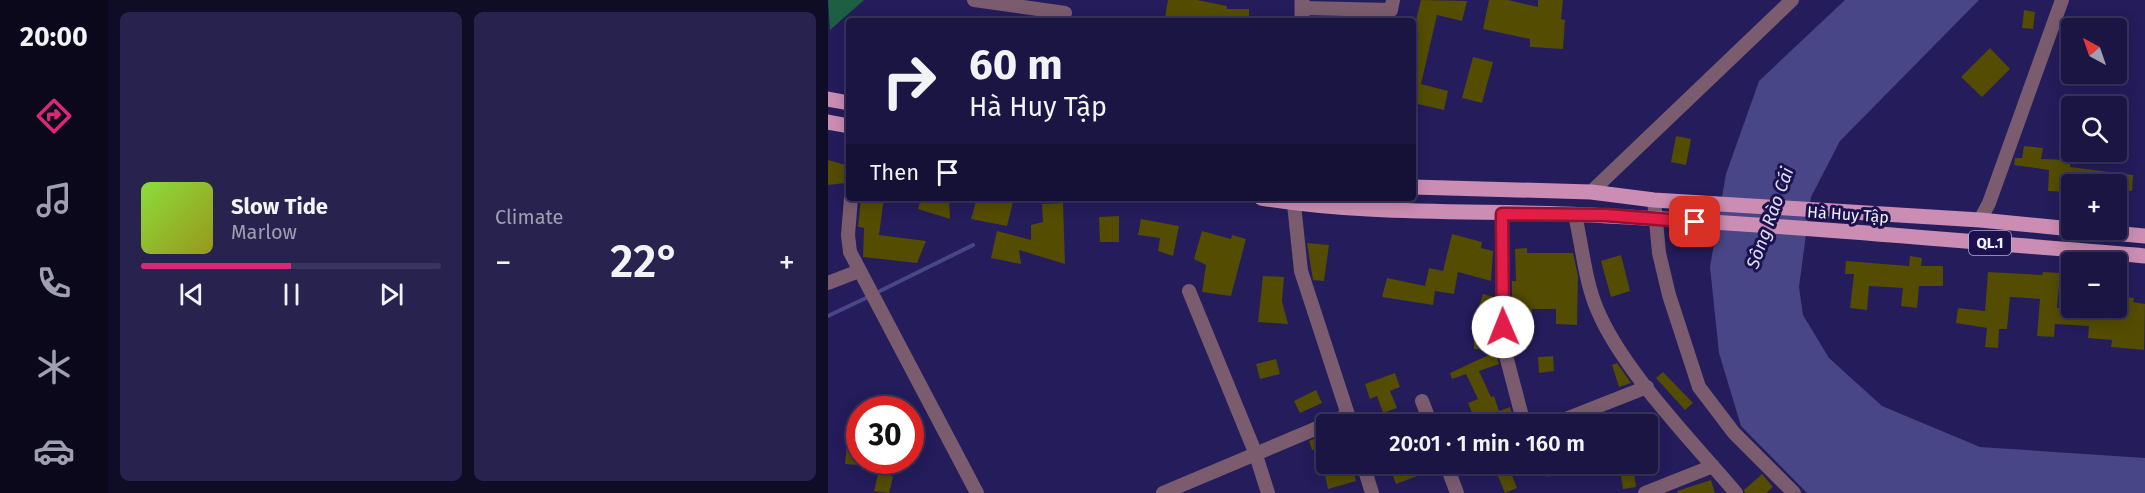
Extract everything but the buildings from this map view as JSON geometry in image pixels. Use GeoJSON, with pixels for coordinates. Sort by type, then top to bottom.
{"type":"FeatureCollection","features":[{"type":"Feature","properties":{"kind":"main road"},"geometry":{"type":"LineString","coordinates":[[828,99],[846,102]]}},
{"type":"Feature","properties":{"kind":"main road"},"geometry":{"type":"LineString","coordinates":[[828,122],[846,125]]}},
{"type":"Feature","properties":{"kind":"main road","name":"Hà Huy Tập"},"geometry":{"type":"LineString","coordinates":[[1416,187],[1591,192],[1654,200],[1980,220],[2061,228]]}},
{"type":"Feature","properties":{"kind":"main road","name":"Hà Huy Tập"},"geometry":{"type":"LineString","coordinates":[[1295,201],[1354,210],[1575,215],[1836,230],[2145,256]]}},
{"type":"Feature","properties":{"kind":"main road"},"geometry":{"type":"LineString","coordinates":[[2127,234],[2145,236]]}},
{"type":"Feature","properties":{"kind":"street"},"geometry":{"type":"LineString","coordinates":[[974,0],[1065,11]]}},
{"type":"Feature","properties":{"kind":"street"},"geometry":{"type":"LineString","coordinates":[[1302,10],[1391,10],[1394,0]]}},
{"type":"Feature","properties":{"kind":"street"},"geometry":{"type":"LineString","coordinates":[[1591,192],[1792,0]]}},
{"type":"Feature","properties":{"kind":"street"},"geometry":{"type":"LineString","coordinates":[[1980,220],[1989,203],[2062,0]]}},
{"type":"Feature","properties":{"kind":"street"},"geometry":{"type":"LineString","coordinates":[[1654,200],[1659,253],[1669,295],[1699,387],[1734,433],[1794,493]]}},
{"type":"Feature","properties":{"kind":"street"},"geometry":{"type":"LineString","coordinates":[[851,201],[848,244],[859,272],[977,493]]}},
{"type":"Feature","properties":{"kind":"street"},"geometry":{"type":"LineString","coordinates":[[1295,201],[1301,271],[1348,414]]}},
{"type":"Feature","properties":{"kind":"street"},"geometry":{"type":"LineString","coordinates":[[1502,214],[1503,344],[1521,414]]}},
{"type":"Feature","properties":{"kind":"street"},"geometry":{"type":"LineString","coordinates":[[1575,215],[1596,307],[1605,327],[1647,387],[1736,493]]}},
{"type":"Feature","properties":{"kind":"street"},"geometry":{"type":"LineString","coordinates":[[828,282],[859,272]]}},
{"type":"Feature","properties":{"kind":"street"},"geometry":{"type":"LineString","coordinates":[[1189,291],[1255,452],[1268,493]]}},
{"type":"Feature","properties":{"kind":"street"},"geometry":{"type":"LineString","coordinates":[[1578,414],[1647,387]]}},
{"type":"Feature","properties":{"kind":"street"},"geometry":{"type":"LineString","coordinates":[[1422,401],[1427,414]]}},
{"type":"Feature","properties":{"kind":"street"},"geometry":{"type":"LineString","coordinates":[[1163,493],[1255,452],[1316,431]]}},
{"type":"Feature","properties":{"kind":"street"},"geometry":{"type":"LineString","coordinates":[[1645,493],[1713,466]]}},
{"type":"Feature","properties":{"kind":"street"},"geometry":{"type":"LineString","coordinates":[[1366,474],[1372,493]]}},
{"type":"Feature","properties":{"kind":"street"},"geometry":{"type":"LineString","coordinates":[[1452,474],[1457,493]]}},
{"type":"Feature","properties":{"kind":"green space"},"geometry":{"type":"Polygon","coordinates":[[[828,0],[864,0],[830,30],[828,0]]]}},
{"type":"Feature","properties":{"kind":"water","name":"Sông Rào Cái"},"geometry":{"type":"Polygon","coordinates":[[[1845,0],[1979,0],[1840,141],[1811,197],[1799,287],[1803,315],[1829,358],[1882,406],[1980,447],[2145,458],[2145,493],[1807,493],[1741,426],[1719,353],[1710,267],[1726,174],[1759,81],[1845,0]]]}},
{"type":"Feature","properties":{"kind":"waterway"},"geometry":{"type":"LineString","coordinates":[[880,291],[973,245]]}},
{"type":"Feature","properties":{"kind":"waterway"},"geometry":{"type":"LineString","coordinates":[[828,316],[868,297]]}},
{"type":"Feature","properties":{"kind":"route"},"geometry":{"type":"LineString","coordinates":[[1503,327],[1502,214],[1606,215],[1695,222]]}}]}
